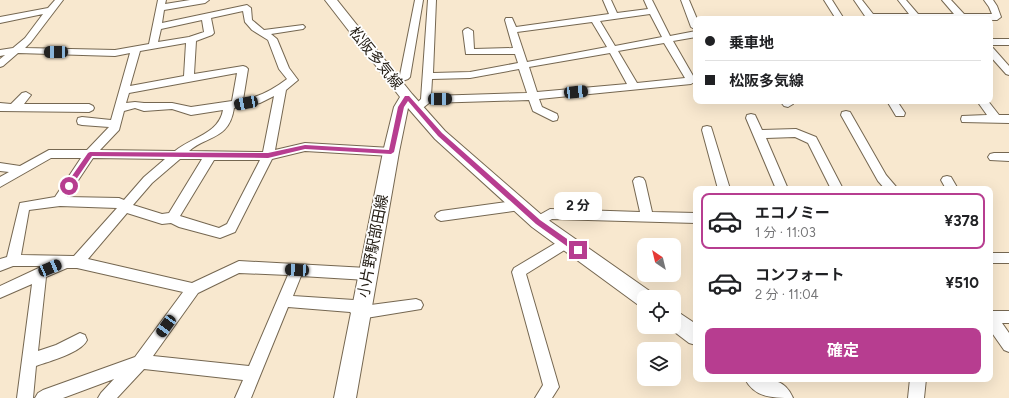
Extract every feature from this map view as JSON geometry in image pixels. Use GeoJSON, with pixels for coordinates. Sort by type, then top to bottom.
{"type":"FeatureCollection","features":[{"type":"Feature","properties":{"kind":"main road","name":"松阪多気線"},"geometry":{"type":"LineString","coordinates":[[332,0],[395,81],[417,101],[440,135],[538,222],[637,293]]}},
{"type":"Feature","properties":{"kind":"main road","name":"小片野駅部田線"},"geometry":{"type":"LineString","coordinates":[[345,398],[367,274],[401,107],[417,101]]}},
{"type":"Feature","properties":{"kind":"main road"},"geometry":{"type":"LineString","coordinates":[[681,325],[693,334]]}},
{"type":"Feature","properties":{"kind":"main road"},"geometry":{"type":"LineString","coordinates":[[760,382],[782,398]]}},
{"type":"Feature","properties":{"kind":"street"},"geometry":{"type":"LineString","coordinates":[[0,64],[28,40],[60,0]]}},
{"type":"Feature","properties":{"kind":"street"},"geometry":{"type":"LineString","coordinates":[[153,46],[161,4],[201,0]]}},
{"type":"Feature","properties":{"kind":"street"},"geometry":{"type":"LineString","coordinates":[[395,81],[405,77],[419,0]]}},
{"type":"Feature","properties":{"kind":"street"},"geometry":{"type":"LineString","coordinates":[[432,0],[429,76],[417,101],[533,96],[691,81],[648,0]]}},
{"type":"Feature","properties":{"kind":"street"},"geometry":{"type":"LineString","coordinates":[[607,0],[614,16]]}},
{"type":"Feature","properties":{"kind":"street"},"geometry":{"type":"LineString","coordinates":[[685,0],[693,18]]}},
{"type":"Feature","properties":{"kind":"street"},"geometry":{"type":"LineString","coordinates":[[828,0],[838,16]]}},
{"type":"Feature","properties":{"kind":"street"},"geometry":{"type":"LineString","coordinates":[[858,0],[869,16]]}},
{"type":"Feature","properties":{"kind":"street"},"geometry":{"type":"LineString","coordinates":[[902,0],[914,16]]}},
{"type":"Feature","properties":{"kind":"street"},"geometry":{"type":"LineString","coordinates":[[946,0],[960,16]]}},
{"type":"Feature","properties":{"kind":"street"},"geometry":{"type":"LineString","coordinates":[[988,0],[993,6],[997,18],[993,18]]}},
{"type":"Feature","properties":{"kind":"street"},"geometry":{"type":"LineString","coordinates":[[119,108],[135,105],[144,107],[172,106],[191,112],[256,101],[281,89],[293,80],[284,69],[272,39],[255,28],[248,20],[248,4],[206,17],[156,27]]}},
{"type":"Feature","properties":{"kind":"street"},"geometry":{"type":"LineString","coordinates":[[0,20],[52,10]]}},
{"type":"Feature","properties":{"kind":"street"},"geometry":{"type":"LineString","coordinates":[[512,30],[654,11]]}},
{"type":"Feature","properties":{"kind":"street"},"geometry":{"type":"LineString","coordinates":[[0,53],[16,50],[115,53],[191,39],[209,33],[206,17]]}},
{"type":"Feature","properties":{"kind":"street"},"geometry":{"type":"LineString","coordinates":[[595,19],[634,87]]}},
{"type":"Feature","properties":{"kind":"street"},"geometry":{"type":"LineString","coordinates":[[509,20],[537,110],[553,117]]}},
{"type":"Feature","properties":{"kind":"street"},"geometry":{"type":"LineString","coordinates":[[263,34],[300,28]]}},
{"type":"Feature","properties":{"kind":"street"},"geometry":{"type":"LineString","coordinates":[[468,31],[469,52],[518,51]]}},
{"type":"Feature","properties":{"kind":"street"},"geometry":{"type":"LineString","coordinates":[[429,76],[470,75],[693,35]]}},
{"type":"Feature","properties":{"kind":"street"},"geometry":{"type":"LineString","coordinates":[[189,78],[191,39]]}},
{"type":"Feature","properties":{"kind":"street"},"geometry":{"type":"LineString","coordinates":[[993,42],[1009,42]]}},
{"type":"Feature","properties":{"kind":"street"},"geometry":{"type":"LineString","coordinates":[[60,201],[61,196],[90,154],[114,130],[136,49]]}},
{"type":"Feature","properties":{"kind":"street"},"geometry":{"type":"LineString","coordinates":[[993,53],[1009,72]]}},
{"type":"Feature","properties":{"kind":"street"},"geometry":{"type":"LineString","coordinates":[[0,292],[40,273],[71,262],[148,180],[188,146],[215,133],[227,118],[233,105],[243,69],[125,90]]}},
{"type":"Feature","properties":{"kind":"street"},"geometry":{"type":"LineString","coordinates":[[13,260],[24,206],[60,201],[119,203],[124,207],[162,219],[173,218],[179,222],[220,233],[231,228],[268,156],[281,89]]}},
{"type":"Feature","properties":{"kind":"street"},"geometry":{"type":"LineString","coordinates":[[13,107],[26,95]]}},
{"type":"Feature","properties":{"kind":"street"},"geometry":{"type":"LineString","coordinates":[[894,104],[900,113]]}},
{"type":"Feature","properties":{"kind":"street"},"geometry":{"type":"LineString","coordinates":[[984,104],[996,119]]}},
{"type":"Feature","properties":{"kind":"street"},"geometry":{"type":"LineString","coordinates":[[0,107],[90,108]]}},
{"type":"Feature","properties":{"kind":"street"},"geometry":{"type":"LineString","coordinates":[[846,115],[882,178],[889,186]]}},
{"type":"Feature","properties":{"kind":"street"},"geometry":{"type":"LineString","coordinates":[[751,118],[781,186]]}},
{"type":"Feature","properties":{"kind":"street"},"geometry":{"type":"LineString","coordinates":[[966,119],[1009,120]]}},
{"type":"Feature","properties":{"kind":"street"},"geometry":{"type":"LineString","coordinates":[[82,121],[115,124]]}},
{"type":"Feature","properties":{"kind":"street"},"geometry":{"type":"LineString","coordinates":[[707,130],[723,186]]}},
{"type":"Feature","properties":{"kind":"street"},"geometry":{"type":"LineString","coordinates":[[759,134],[796,133],[812,140],[835,186]]}},
{"type":"Feature","properties":{"kind":"street"},"geometry":{"type":"LineString","coordinates":[[0,183],[49,154],[268,156],[305,147],[391,152]]}},
{"type":"Feature","properties":{"kind":"street"},"geometry":{"type":"LineString","coordinates":[[173,218],[210,156]]}},
{"type":"Feature","properties":{"kind":"street"},"geometry":{"type":"LineString","coordinates":[[994,157],[1009,157]]}},
{"type":"Feature","properties":{"kind":"street"},"geometry":{"type":"LineString","coordinates":[[0,167],[20,170]]}},
{"type":"Feature","properties":{"kind":"street"},"geometry":{"type":"LineString","coordinates":[[639,181],[646,216]]}},
{"type":"Feature","properties":{"kind":"street"},"geometry":{"type":"LineString","coordinates":[[441,216],[520,205]]}},
{"type":"Feature","properties":{"kind":"street"},"geometry":{"type":"LineString","coordinates":[[538,222],[550,214],[693,218]]}},
{"type":"Feature","properties":{"kind":"street"},"geometry":{"type":"LineString","coordinates":[[543,398],[551,387],[519,272],[566,242]]}},
{"type":"Feature","properties":{"kind":"street"},"geometry":{"type":"LineString","coordinates":[[0,266],[13,260],[71,262],[193,289]]}},
{"type":"Feature","properties":{"kind":"street"},"geometry":{"type":"LineString","coordinates":[[106,398],[140,362],[193,289],[231,270],[239,267],[367,274]]}},
{"type":"Feature","properties":{"kind":"street"},"geometry":{"type":"LineString","coordinates":[[243,398],[297,270]]}},
{"type":"Feature","properties":{"kind":"street"},"geometry":{"type":"LineString","coordinates":[[25,398],[40,273]]}},
{"type":"Feature","properties":{"kind":"street"},"geometry":{"type":"LineString","coordinates":[[291,302],[354,306],[360,312],[416,305]]}},
{"type":"Feature","properties":{"kind":"street"},"geometry":{"type":"LineString","coordinates":[[993,318],[1009,317]]}},
{"type":"Feature","properties":{"kind":"street"},"geometry":{"type":"LineString","coordinates":[[993,322],[1009,345]]}},
{"type":"Feature","properties":{"kind":"street"},"geometry":{"type":"LineString","coordinates":[[30,361],[60,351],[80,340]]}},
{"type":"Feature","properties":{"kind":"street"},"geometry":{"type":"LineString","coordinates":[[43,398],[140,362],[253,374]]}},
{"type":"Feature","properties":{"kind":"street"},"geometry":{"type":"LineString","coordinates":[[916,398],[918,382]]}},
{"type":"Feature","properties":{"kind":"route"},"geometry":{"type":"LineString","coordinates":[[69,186],[90,154],[268,156],[305,147],[391,152],[401,107],[407,97],[440,135],[538,222],[578,250]]}}]}
